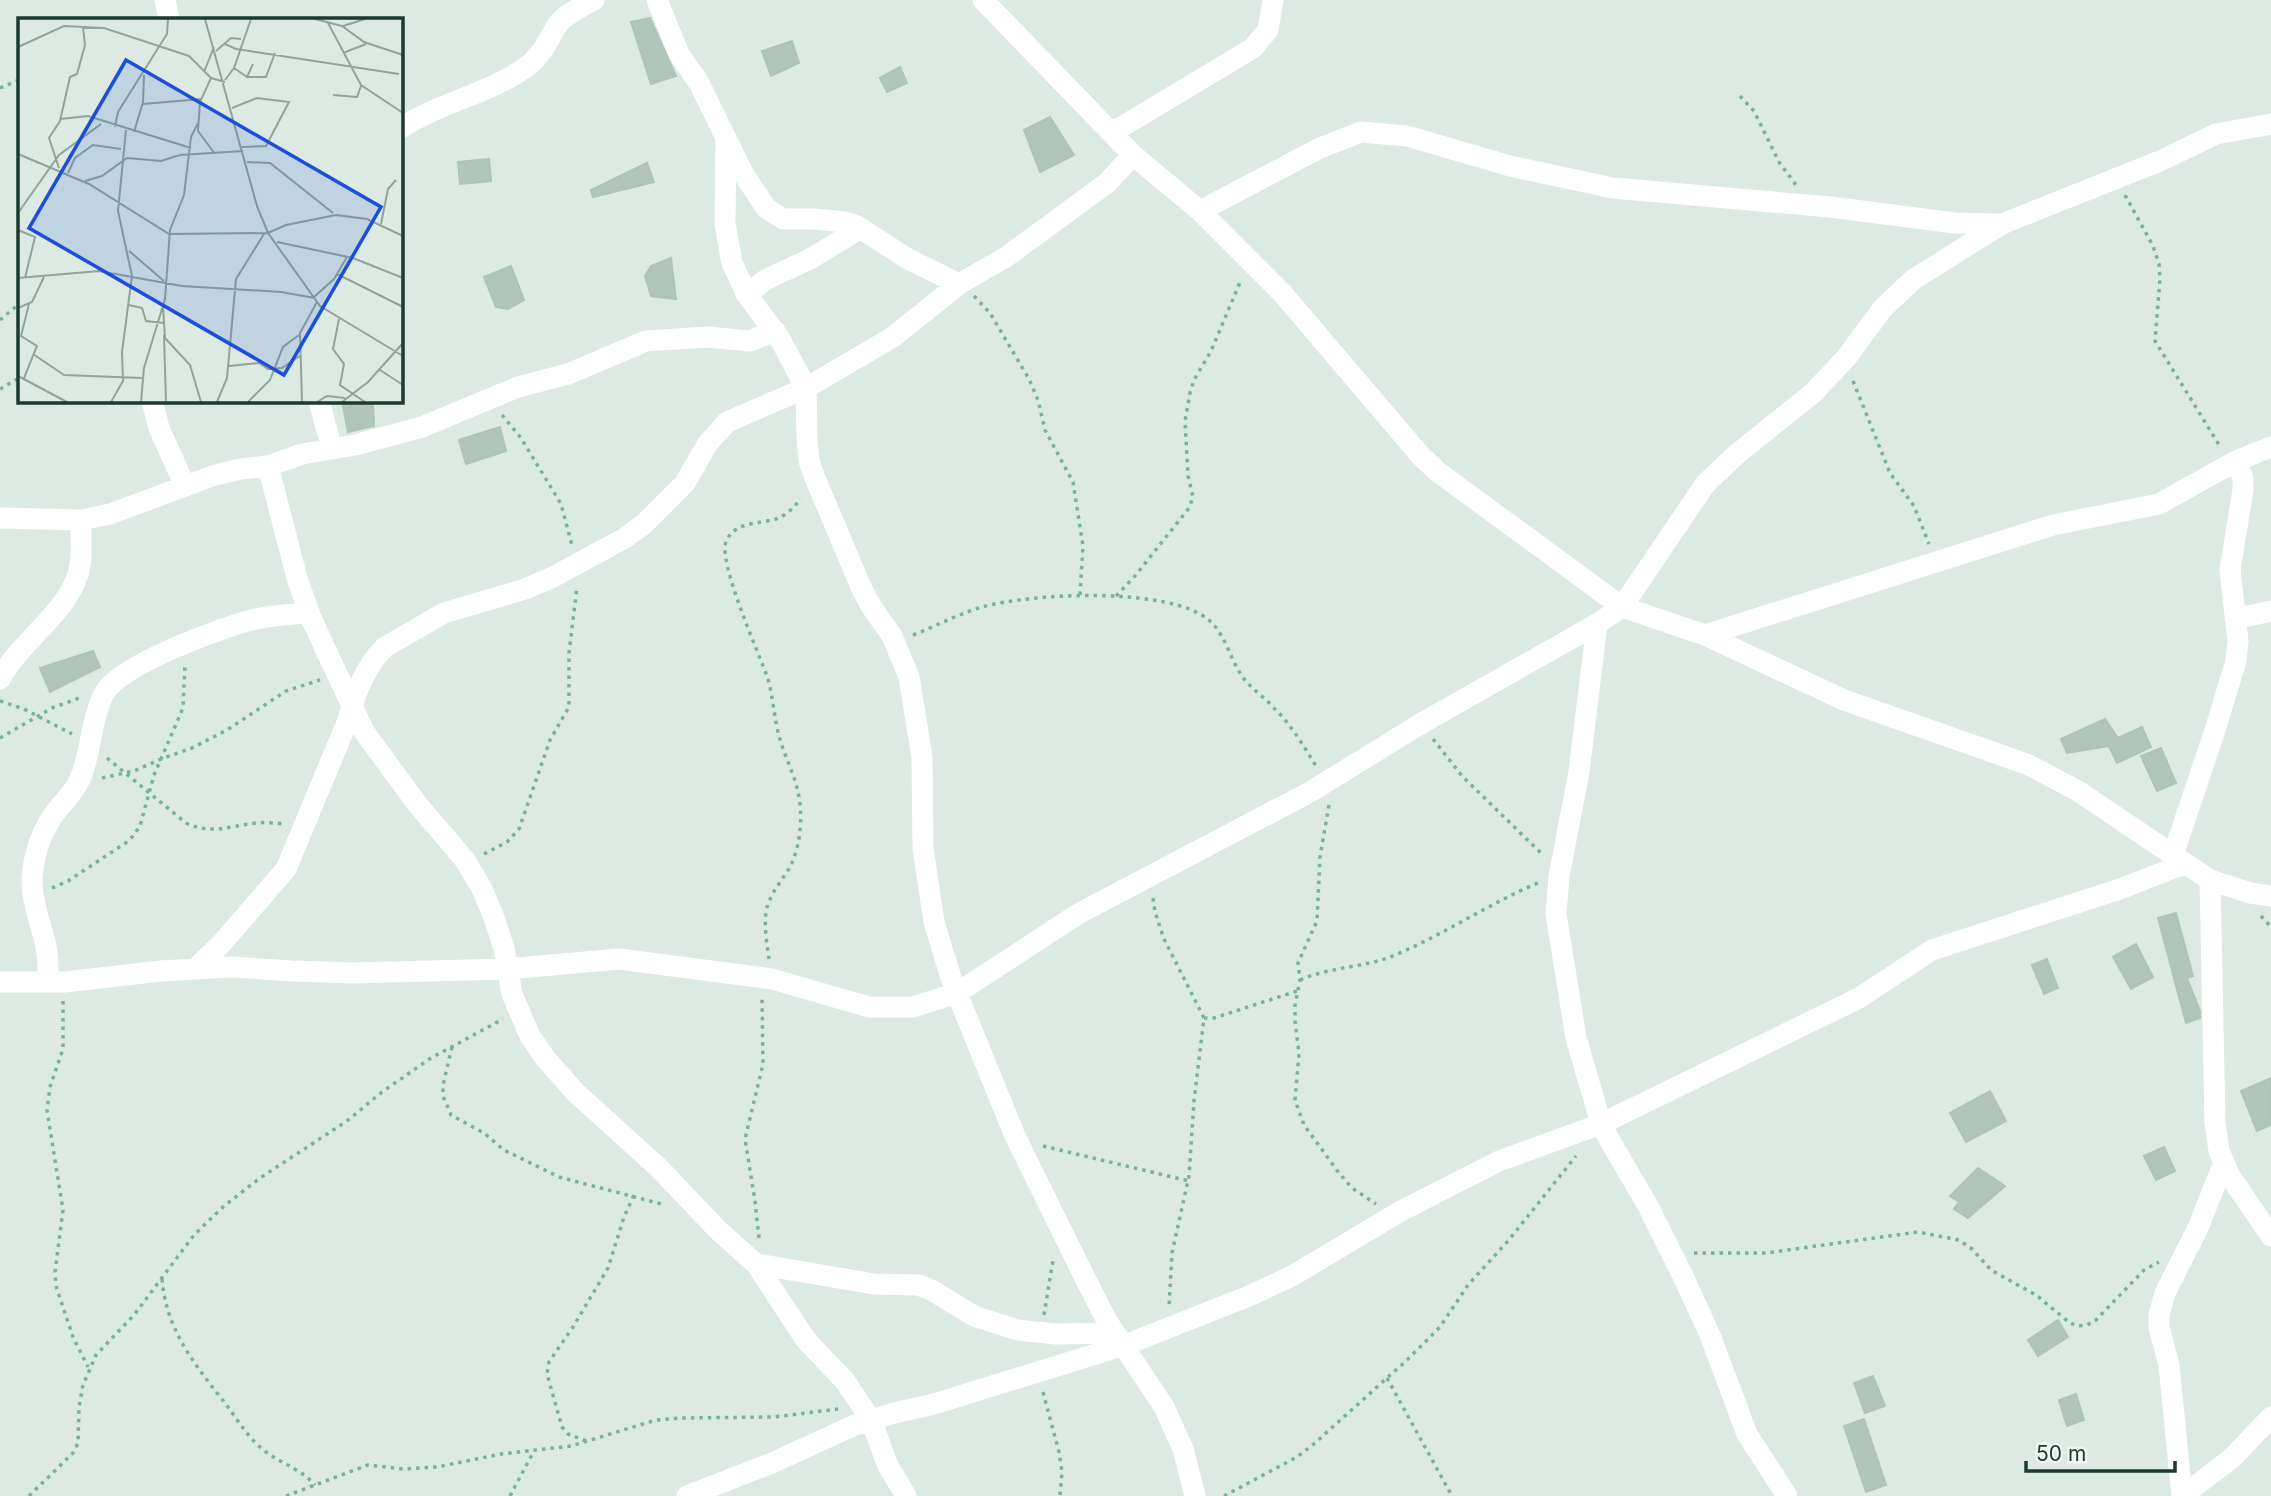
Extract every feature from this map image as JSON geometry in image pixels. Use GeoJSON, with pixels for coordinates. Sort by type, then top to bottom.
{"type":"FeatureCollection","features":[{"type":"Feature","properties":{"kind":"street"},"geometry":{"type":"LineString","coordinates":[[165,0],[169,18]]}},
{"type":"Feature","properties":{"kind":"street"},"geometry":{"type":"LineString","coordinates":[[402,127],[445,104],[486,89],[520,71],[546,47],[564,18],[593,0]]}},
{"type":"Feature","properties":{"kind":"street"},"geometry":{"type":"LineString","coordinates":[[657,0],[679,54],[699,83],[743,173],[757,196],[773,214],[783,219],[845,222],[861,228],[908,259],[960,284]]}},
{"type":"Feature","properties":{"kind":"street"},"geometry":{"type":"LineString","coordinates":[[983,0],[1133,155],[1200,211],[1248,262],[1283,294],[1420,455],[1438,472],[1622,607],[1704,635],[1844,700],[2029,765],[2078,791],[2210,880],[2250,894],[2271,896]]}},
{"type":"Feature","properties":{"kind":"street"},"geometry":{"type":"LineString","coordinates":[[1113,132],[1253,48],[1268,30],[1273,0]]}},
{"type":"Feature","properties":{"kind":"street"},"geometry":{"type":"LineString","coordinates":[[0,982],[56,982],[232,967],[353,972],[506,969],[619,959],[767,978],[877,1007],[913,1007],[957,993],[1069,919],[1326,782],[1622,607],[1706,482],[1813,393],[1846,358],[1883,308],[1914,279],[2002,224],[2160,161],[2216,134],[2271,124]]}},
{"type":"Feature","properties":{"kind":"street"},"geometry":{"type":"LineString","coordinates":[[1200,211],[1320,148],[1361,132],[1407,136],[1510,166],[1613,188],[1830,207],[1955,223],[2002,224]]}},
{"type":"Feature","properties":{"kind":"street"},"geometry":{"type":"LineString","coordinates":[[726,139],[725,223],[732,263],[747,295],[775,331],[806,388],[809,461],[815,478],[861,587],[895,642],[909,677],[922,757],[923,849],[934,922],[946,965],[1014,1136],[1089,1287],[1164,1408],[1183,1449],[1195,1496]]}},
{"type":"Feature","properties":{"kind":"street"},"geometry":{"type":"LineString","coordinates":[[195,969],[222,943],[286,869],[348,720],[351,705],[379,653],[395,640],[444,613],[525,589],[574,567],[625,538],[685,483],[708,443],[727,422],[806,388],[893,337],[960,284],[1006,257],[1107,183],[1133,155]]}},
{"type":"Feature","properties":{"kind":"street"},"geometry":{"type":"LineString","coordinates":[[747,295],[765,280],[810,259],[861,228]]}},
{"type":"Feature","properties":{"kind":"street"},"geometry":{"type":"LineString","coordinates":[[0,518],[82,520],[137,505],[185,486],[242,469],[268,466],[302,454],[422,427],[518,387],[568,374],[654,339],[708,337],[750,341],[775,331]]}},
{"type":"Feature","properties":{"kind":"street"},"geometry":{"type":"LineString","coordinates":[[152,402],[159,428],[185,486]]}},
{"type":"Feature","properties":{"kind":"street"},"geometry":{"type":"LineString","coordinates":[[319,402],[332,449]]}},
{"type":"Feature","properties":{"kind":"street"},"geometry":{"type":"LineString","coordinates":[[1704,635],[2053,525],[2159,504],[2234,463],[2271,447]]}},
{"type":"Feature","properties":{"kind":"street"},"geometry":{"type":"LineString","coordinates":[[687,1496],[772,1463],[867,1415],[934,1404],[1041,1371],[1120,1339],[1159,1331],[1249,1296],[1292,1276],[1396,1214],[1499,1161],[1601,1124],[1859,998],[1931,950],[2120,889],[2179,859],[2235,661],[2238,641],[2230,570],[2243,478],[2234,463]]}},
{"type":"Feature","properties":{"kind":"street"},"geometry":{"type":"LineString","coordinates":[[268,466],[288,548],[309,612],[351,705],[365,733],[385,761],[465,860],[494,915],[504,948],[506,969],[524,1026],[545,1058],[576,1094],[658,1167],[718,1230],[756,1264],[806,1340],[830,1363],[867,1415],[888,1466],[906,1496]]}},
{"type":"Feature","properties":{"kind":"street"},"geometry":{"type":"LineString","coordinates":[[0,679],[26,641],[70,594],[80,568],[82,520]]}},
{"type":"Feature","properties":{"kind":"street"},"geometry":{"type":"LineString","coordinates":[[2235,619],[2271,611]]}},
{"type":"Feature","properties":{"kind":"street"},"geometry":{"type":"LineString","coordinates":[[56,982],[32,878],[42,831],[80,781],[105,691],[128,672],[230,626],[259,618],[309,612]]}},
{"type":"Feature","properties":{"kind":"street"},"geometry":{"type":"LineString","coordinates":[[1597,624],[1579,772],[1560,874],[1556,914],[1576,1038],[1601,1124],[1671,1252],[1710,1335],[1747,1434],[1787,1496]]}},
{"type":"Feature","properties":{"kind":"street"},"geometry":{"type":"LineString","coordinates":[[2210,880],[2215,1123],[2220,1151],[2230,1176],[2271,1236]]}},
{"type":"Feature","properties":{"kind":"street"},"geometry":{"type":"LineString","coordinates":[[2182,1496],[2169,1366],[2159,1327],[2159,1315],[2165,1293],[2207,1209],[2224,1162]]}},
{"type":"Feature","properties":{"kind":"street"},"geometry":{"type":"LineString","coordinates":[[756,1264],[874,1284],[919,1285],[986,1321],[1017,1330],[1120,1339]]}},
{"type":"Feature","properties":{"kind":"street"},"geometry":{"type":"LineString","coordinates":[[2182,1496],[2232,1458],[2271,1417]]}},
{"type":"Feature","properties":{"kind":"path"},"geometry":{"type":"LineString","coordinates":[[0,88],[18,80]]}},
{"type":"Feature","properties":{"kind":"path"},"geometry":{"type":"LineString","coordinates":[[1740,96],[1754,111],[1779,162],[1801,189]]}},
{"type":"Feature","properties":{"kind":"path"},"geometry":{"type":"LineString","coordinates":[[2116,177],[2153,246],[2159,264],[2155,341],[2234,463]]}},
{"type":"Feature","properties":{"kind":"path"},"geometry":{"type":"LineString","coordinates":[[1115,597],[1189,508],[1193,497],[1188,476],[1185,421],[1190,393],[1194,380],[1211,351],[1248,262]]}},
{"type":"Feature","properties":{"kind":"path"},"geometry":{"type":"LineString","coordinates":[[960,284],[982,304],[1008,343],[1038,400],[1045,430],[1073,482],[1083,546],[1080,595]]}},
{"type":"Feature","properties":{"kind":"path"},"geometry":{"type":"LineString","coordinates":[[0,320],[18,305]]}},
{"type":"Feature","properties":{"kind":"path"},"geometry":{"type":"LineString","coordinates":[[1846,358],[1855,388],[1890,473],[1914,506],[1924,528],[1932,563]]}},
{"type":"Feature","properties":{"kind":"path"},"geometry":{"type":"LineString","coordinates":[[0,389],[18,378]]}},
{"type":"Feature","properties":{"kind":"path"},"geometry":{"type":"LineString","coordinates":[[465,860],[506,842],[519,829],[550,740],[569,707],[569,653],[578,597],[571,544],[561,504],[512,424],[504,415],[477,403]]}},
{"type":"Feature","properties":{"kind":"path"},"geometry":{"type":"LineString","coordinates":[[756,1264],[762,1257],[745,1139],[763,1064],[767,978],[766,911],[772,894],[792,862],[801,825],[798,792],[779,736],[769,682],[731,582],[725,559],[725,545],[729,537],[740,528],[788,513],[815,478]]}},
{"type":"Feature","properties":{"kind":"path"},"geometry":{"type":"LineString","coordinates":[[895,642],[979,608],[1030,598],[1080,595],[1177,604],[1209,620],[1224,641],[1243,678],[1281,715],[1330,791],[1320,857],[1317,921],[1298,963],[1300,980],[1295,1021],[1299,1054],[1295,1100],[1304,1125],[1352,1188],[1381,1208],[1396,1214]]}},
{"type":"Feature","properties":{"kind":"path"},"geometry":{"type":"LineString","coordinates":[[33,891],[52,888],[68,881],[133,836],[143,818],[161,759],[183,708],[186,688],[185,644]]}},
{"type":"Feature","properties":{"kind":"path"},"geometry":{"type":"LineString","coordinates":[[124,772],[134,771],[212,739],[286,691],[317,681],[339,678]]}},
{"type":"Feature","properties":{"kind":"path"},"geometry":{"type":"LineString","coordinates":[[0,738],[52,708],[105,691]]}},
{"type":"Feature","properties":{"kind":"path"},"geometry":{"type":"LineString","coordinates":[[0,701],[39,716],[89,743],[186,823],[197,828],[209,831],[258,823],[285,824],[303,829]]}},
{"type":"Feature","properties":{"kind":"path"},"geometry":{"type":"LineString","coordinates":[[1300,980],[1334,968],[1394,956],[1446,932],[1523,889],[1560,874],[1462,776],[1422,723]]}},
{"type":"Feature","properties":{"kind":"path"},"geometry":{"type":"LineString","coordinates":[[1154,876],[1155,912],[1164,939],[1203,1018],[1189,1181],[1172,1253],[1169,1309],[1159,1331]]}},
{"type":"Feature","properties":{"kind":"path"},"geometry":{"type":"LineString","coordinates":[[56,982],[63,1049],[50,1087],[47,1110],[63,1210],[55,1272],[56,1286],[73,1336],[89,1368]]}},
{"type":"Feature","properties":{"kind":"path"},"geometry":{"type":"LineString","coordinates":[[1203,1018],[1214,1018],[1297,991]]}},
{"type":"Feature","properties":{"kind":"path"},"geometry":{"type":"LineString","coordinates":[[29,1496],[72,1454],[78,1443],[79,1407],[89,1368],[102,1347],[134,1315],[194,1235],[223,1206],[290,1157],[347,1121],[382,1092],[452,1046],[518,1012]]}},
{"type":"Feature","properties":{"kind":"path"},"geometry":{"type":"LineString","coordinates":[[452,1046],[443,1085],[443,1096],[451,1115],[484,1133],[504,1150],[559,1177],[665,1205]]}},
{"type":"Feature","properties":{"kind":"path"},"geometry":{"type":"LineString","coordinates":[[1014,1136],[1057,1150],[1189,1181]]}},
{"type":"Feature","properties":{"kind":"path"},"geometry":{"type":"LineString","coordinates":[[1224,1496],[1297,1457],[1336,1426],[1440,1327],[1468,1285],[1508,1241],[1579,1152]]}},
{"type":"Feature","properties":{"kind":"path"},"geometry":{"type":"LineString","coordinates":[[588,1442],[568,1434],[562,1427],[547,1374],[550,1362],[608,1268],[634,1195]]}},
{"type":"Feature","properties":{"kind":"path"},"geometry":{"type":"LineString","coordinates":[[1041,1333],[1059,1223]]}},
{"type":"Feature","properties":{"kind":"path"},"geometry":{"type":"LineString","coordinates":[[1671,1252],[1766,1253],[1918,1232],[1934,1234],[1959,1240],[1991,1270],[2036,1295],[2070,1323],[2078,1326],[2096,1320],[2144,1270],[2189,1246]]}},
{"type":"Feature","properties":{"kind":"path"},"geometry":{"type":"LineString","coordinates":[[162,1277],[168,1315],[195,1365],[254,1442],[295,1468],[316,1486]]}},
{"type":"Feature","properties":{"kind":"path"},"geometry":{"type":"LineString","coordinates":[[1041,1371],[1045,1405],[1059,1452],[1062,1472],[1060,1496]]}},
{"type":"Feature","properties":{"kind":"path"},"geometry":{"type":"LineString","coordinates":[[1387,1378],[1452,1496]]}},
{"type":"Feature","properties":{"kind":"path"},"geometry":{"type":"LineString","coordinates":[[286,1496],[368,1465],[403,1469],[437,1467],[501,1454],[588,1442],[656,1420],[763,1418],[831,1409],[867,1415]]}},
{"type":"Feature","properties":{"kind":"path"},"geometry":{"type":"LineString","coordinates":[[510,1496],[534,1451]]}},
{"type":"Feature","properties":{"kind":"building"},"geometry":{"type":"Polygon","coordinates":[[[650,18],[676,76],[651,84],[631,22],[650,18]]]}},
{"type":"Feature","properties":{"kind":"building"},"geometry":{"type":"Polygon","coordinates":[[[792,41],[799,63],[771,76],[762,51],[792,41]]]}},
{"type":"Feature","properties":{"kind":"building"},"geometry":{"type":"Polygon","coordinates":[[[900,67],[907,83],[887,92],[880,78],[900,67]]]}},
{"type":"Feature","properties":{"kind":"building"},"geometry":{"type":"Polygon","coordinates":[[[1050,117],[1074,155],[1040,172],[1024,130],[1050,117]]]}},
{"type":"Feature","properties":{"kind":"building"},"geometry":{"type":"Polygon","coordinates":[[[489,159],[491,181],[460,184],[458,162],[489,159]]]}},
{"type":"Feature","properties":{"kind":"building"},"geometry":{"type":"Polygon","coordinates":[[[647,163],[654,182],[593,197],[591,190],[647,163]]]}},
{"type":"Feature","properties":{"kind":"building"},"geometry":{"type":"Polygon","coordinates":[[[671,258],[676,299],[651,296],[645,276],[651,266],[671,258]]]}},
{"type":"Feature","properties":{"kind":"building"},"geometry":{"type":"Polygon","coordinates":[[[511,266],[524,300],[508,309],[496,307],[484,277],[511,266]]]}},
{"type":"Feature","properties":{"kind":"building"},"geometry":{"type":"Polygon","coordinates":[[[342,402],[373,402],[374,426],[348,432],[342,402]]]}},
{"type":"Feature","properties":{"kind":"building"},"geometry":{"type":"Polygon","coordinates":[[[500,427],[506,451],[466,464],[459,440],[500,427]]]}},
{"type":"Feature","properties":{"kind":"building"},"geometry":{"type":"Polygon","coordinates":[[[93,651],[100,667],[50,692],[40,668],[93,651]]]}},
{"type":"Feature","properties":{"kind":"building"},"geometry":{"type":"Polygon","coordinates":[[[2105,719],[2118,738],[2142,727],[2151,747],[2117,763],[2109,746],[2067,753],[2061,739],[2105,719]]]}},
{"type":"Feature","properties":{"kind":"building"},"geometry":{"type":"Polygon","coordinates":[[[2161,748],[2176,783],[2157,791],[2141,756],[2161,748]]]}},
{"type":"Feature","properties":{"kind":"building"},"geometry":{"type":"Polygon","coordinates":[[[2176,913],[2193,976],[2187,978],[2200,1011],[2200,1018],[2186,1023],[2158,918],[2176,913]]]}},
{"type":"Feature","properties":{"kind":"building"},"geometry":{"type":"Polygon","coordinates":[[[2136,944],[2153,977],[2131,989],[2113,957],[2136,944]]]}},
{"type":"Feature","properties":{"kind":"building"},"geometry":{"type":"Polygon","coordinates":[[[2047,959],[2058,988],[2044,994],[2032,965],[2047,959]]]}},
{"type":"Feature","properties":{"kind":"building"},"geometry":{"type":"Polygon","coordinates":[[[2271,1078],[2271,1125],[2257,1131],[2241,1091],[2271,1078]]]}},
{"type":"Feature","properties":{"kind":"building"},"geometry":{"type":"Polygon","coordinates":[[[1990,1091],[2006,1121],[1966,1142],[1950,1113],[1990,1091]]]}},
{"type":"Feature","properties":{"kind":"building"},"geometry":{"type":"Polygon","coordinates":[[[2164,1147],[2175,1171],[2156,1180],[2144,1156],[2164,1147]]]}},
{"type":"Feature","properties":{"kind":"building"},"geometry":{"type":"Polygon","coordinates":[[[1978,1168],[2005,1186],[1968,1218],[1954,1209],[1959,1202],[1950,1196],[1978,1168]]]}},
{"type":"Feature","properties":{"kind":"building"},"geometry":{"type":"Polygon","coordinates":[[[2058,1320],[2068,1337],[2038,1356],[2028,1340],[2058,1320]]]}},
{"type":"Feature","properties":{"kind":"building"},"geometry":{"type":"Polygon","coordinates":[[[1873,1376],[1885,1406],[1865,1413],[1854,1383],[1873,1376]]]}},
{"type":"Feature","properties":{"kind":"building"},"geometry":{"type":"Polygon","coordinates":[[[2076,1394],[2084,1420],[2067,1426],[2059,1400],[2076,1394]]]}},
{"type":"Feature","properties":{"kind":"building"},"geometry":{"type":"Polygon","coordinates":[[[1864,1419],[1886,1485],[1866,1492],[1844,1426],[1864,1419]]]}}]}
